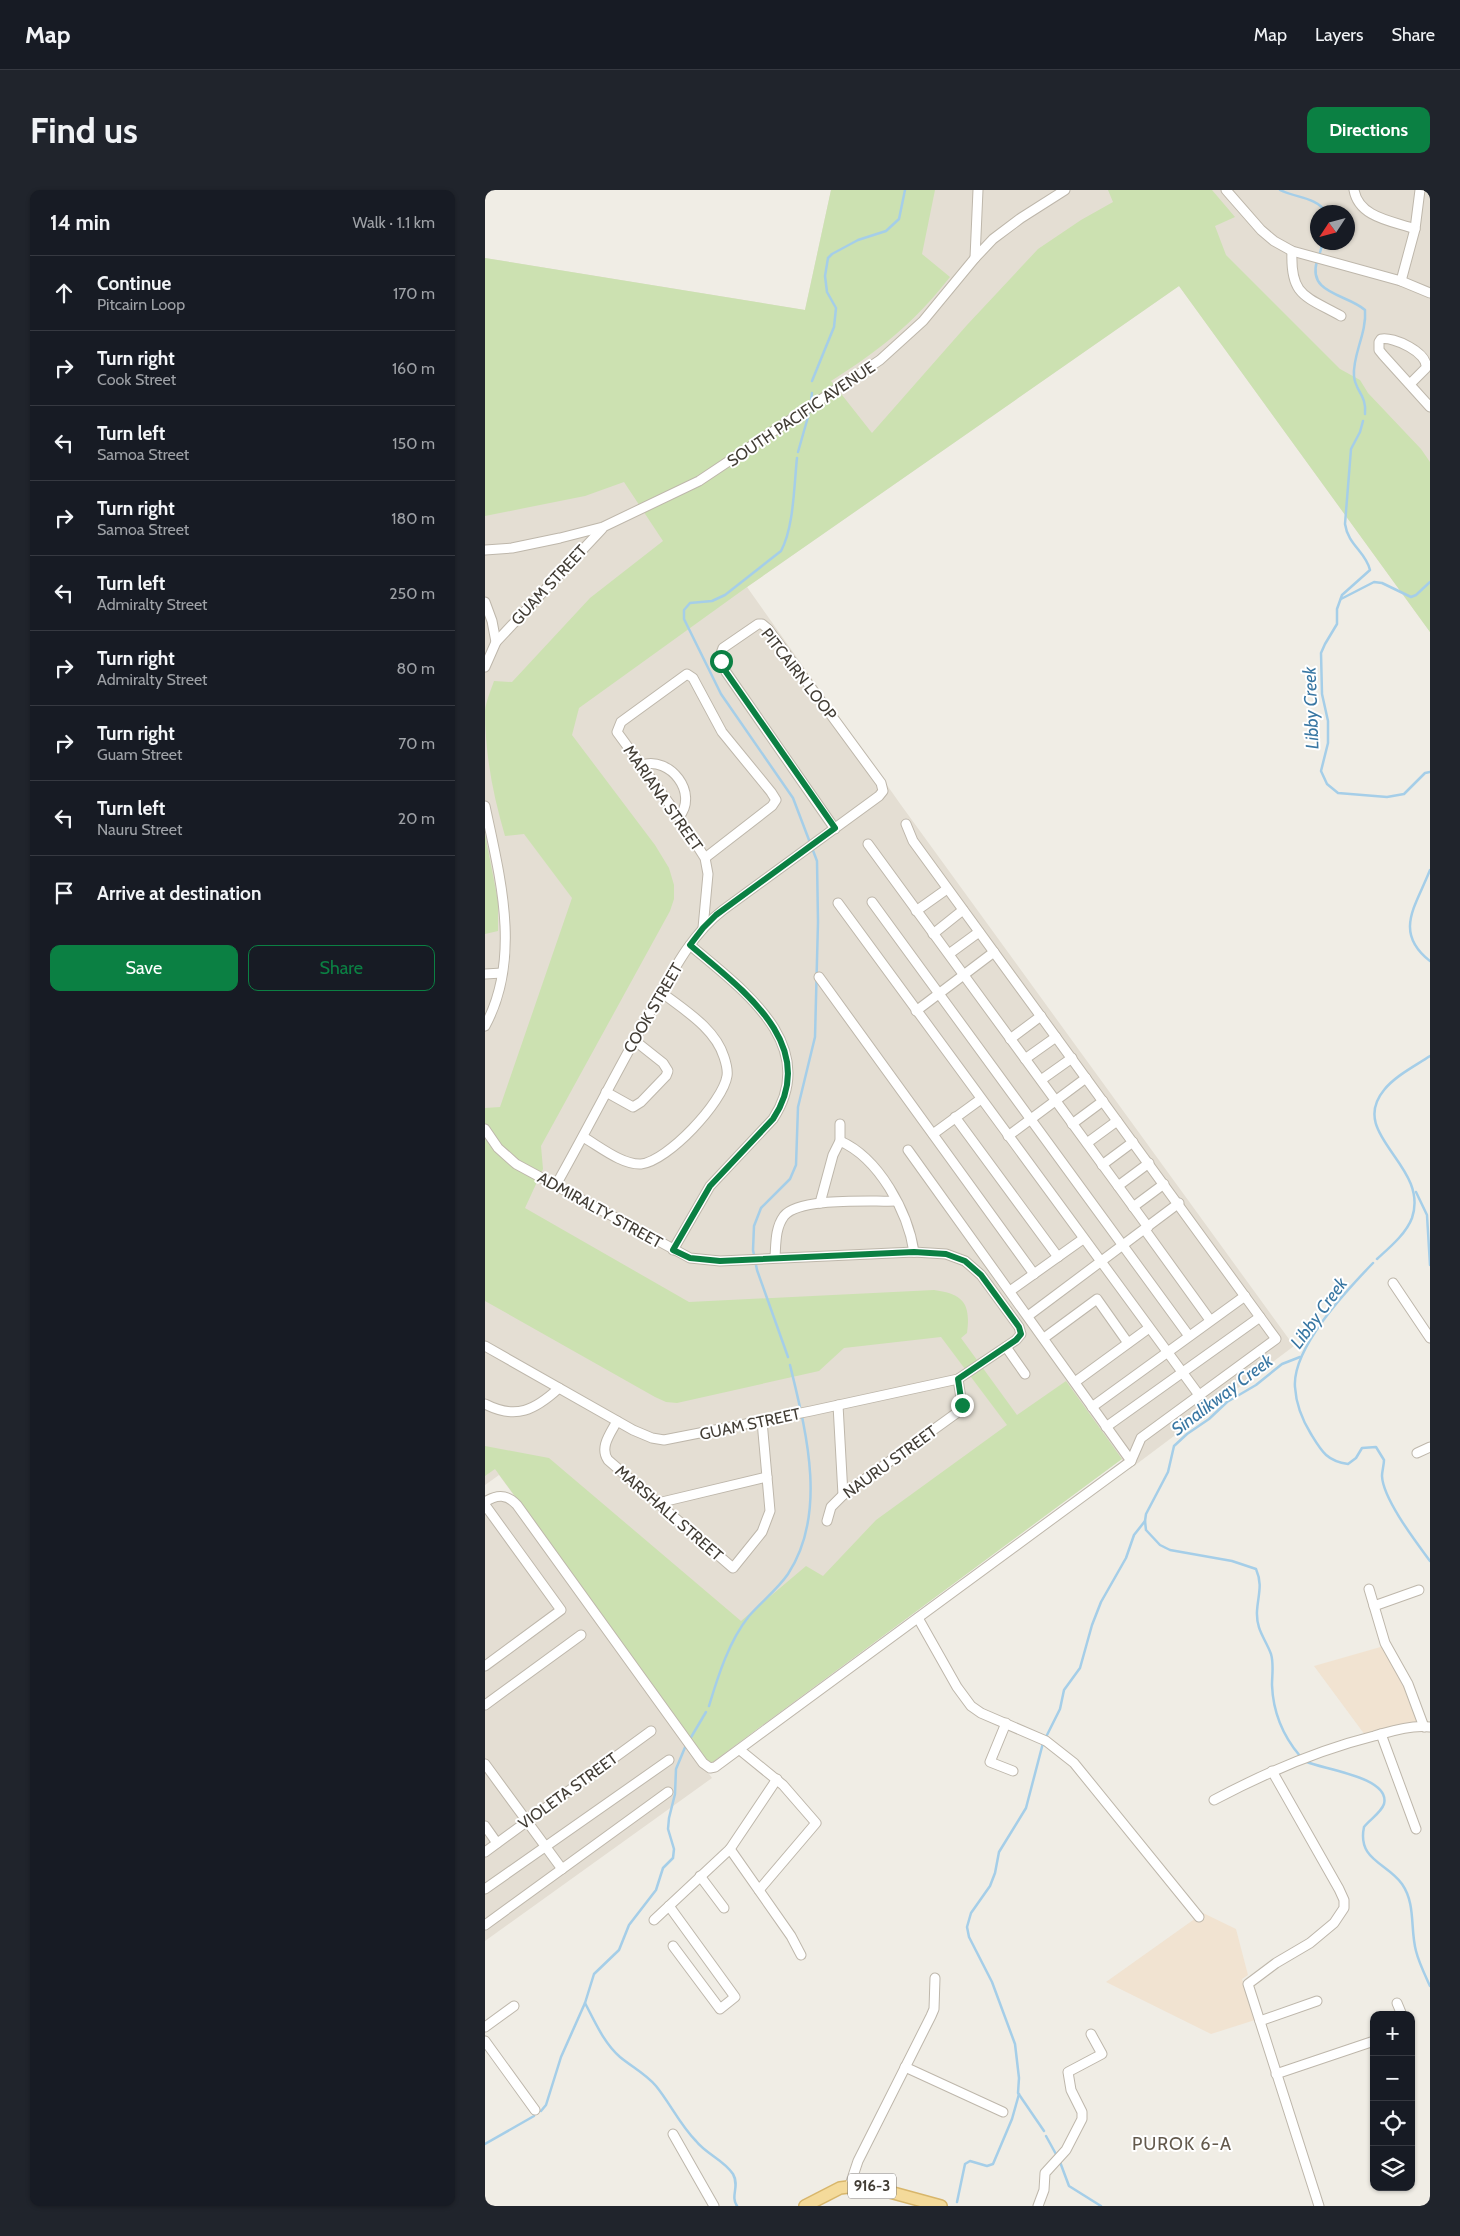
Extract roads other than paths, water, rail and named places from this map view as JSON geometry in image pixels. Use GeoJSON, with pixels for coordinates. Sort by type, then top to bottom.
{"type":"FeatureCollection","features":[{"type":"Feature","properties":{"kind":"main road","name":"916-3"},"geometry":{"type":"LineString","coordinates":[[805,2206],[828,2193],[851,2185],[878,2187],[941,2206]]}},
{"type":"Feature","properties":{"kind":"street"},"geometry":{"type":"LineString","coordinates":[[975,258],[978,190]]}},
{"type":"Feature","properties":{"kind":"street","name":"SOUTH PACIFIC AVENUE"},"geometry":{"type":"LineString","coordinates":[[485,550],[560,538],[603,527],[688,487],[896,348],[923,321],[993,239],[1021,218],[1065,190]]}},
{"type":"Feature","properties":{"kind":"street"},"geometry":{"type":"LineString","coordinates":[[1226,190],[1261,230],[1292,251],[1401,281],[1430,293]]}},
{"type":"Feature","properties":{"kind":"street"},"geometry":{"type":"LineString","coordinates":[[1354,190],[1358,203],[1367,212],[1415,229]]}},
{"type":"Feature","properties":{"kind":"street"},"geometry":{"type":"LineString","coordinates":[[1401,281],[1415,229],[1420,190]]}},
{"type":"Feature","properties":{"kind":"street"},"geometry":{"type":"LineString","coordinates":[[1292,251],[1292,277],[1298,290],[1341,316]]}},
{"type":"Feature","properties":{"kind":"street"},"geometry":{"type":"LineString","coordinates":[[1410,384],[1426,368],[1425,359],[1419,353],[1393,339],[1381,339],[1379,350],[1430,407]]}},
{"type":"Feature","properties":{"kind":"street","name":"GUAM STREET"},"geometry":{"type":"LineString","coordinates":[[485,667],[495,642],[603,527]]}},
{"type":"Feature","properties":{"kind":"street","name":"GUAM STREET"},"geometry":{"type":"LineString","coordinates":[[485,602],[493,621],[495,642]]}},
{"type":"Feature","properties":{"kind":"street","name":"PITCAIRN LOOP"},"geometry":{"type":"LineString","coordinates":[[835,828],[726,672],[720,656],[725,646],[755,626],[762,624],[765,626],[881,783],[883,791]]}},
{"type":"Feature","properties":{"kind":"street","name":"MARIANA STREET"},"geometry":{"type":"LineString","coordinates":[[703,928],[709,874],[705,858],[679,817],[619,736],[617,728],[621,722],[683,676],[690,675],[722,732],[775,796],[776,800],[772,806],[705,858]]}},
{"type":"Feature","properties":{"kind":"street"},"geometry":{"type":"LineString","coordinates":[[642,765],[660,764],[673,772],[684,787],[687,801],[686,808],[679,817]]}},
{"type":"Feature","properties":{"kind":"street","name":"COOK STREET"},"geometry":{"type":"LineString","coordinates":[[557,1185],[661,992],[690,945],[703,928],[879,796],[883,791]]}},
{"type":"Feature","properties":{"kind":"street"},"geometry":{"type":"LineString","coordinates":[[485,806],[503,896],[505,921],[502,974],[495,1001],[485,1026]]}},
{"type":"Feature","properties":{"kind":"street"},"geometry":{"type":"LineString","coordinates":[[485,1666],[561,1610],[485,1504],[495,1496],[503,1495],[517,1505],[706,1766],[715,1767],[1131,1461],[1141,1438],[1276,1339],[1179,1203],[908,835],[906,824]]}},
{"type":"Feature","properties":{"kind":"street"},"geometry":{"type":"LineString","coordinates":[[868,844],[1118,1186],[1210,1320]]}},
{"type":"Feature","properties":{"kind":"street"},"geometry":{"type":"LineString","coordinates":[[917,910],[947,889]]}},
{"type":"Feature","properties":{"kind":"street"},"geometry":{"type":"LineString","coordinates":[[873,902],[1189,1336]]}},
{"type":"Feature","properties":{"kind":"street"},"geometry":{"type":"LineString","coordinates":[[838,903],[1199,1395]]}},
{"type":"Feature","properties":{"kind":"street"},"geometry":{"type":"LineString","coordinates":[[933,934],[963,910]]}},
{"type":"Feature","properties":{"kind":"street"},"geometry":{"type":"LineString","coordinates":[[949,954],[979,932]]}},
{"type":"Feature","properties":{"kind":"street"},"geometry":{"type":"LineString","coordinates":[[673,1250],[710,1186],[773,1119],[780,1109],[788,1084],[787,1055],[767,1017],[746,993],[690,945]]}},
{"type":"Feature","properties":{"kind":"street"},"geometry":{"type":"LineString","coordinates":[[916,1011],[994,952]]}},
{"type":"Feature","properties":{"kind":"street"},"geometry":{"type":"LineString","coordinates":[[485,974],[502,974]]}},
{"type":"Feature","properties":{"kind":"street"},"geometry":{"type":"LineString","coordinates":[[819,977],[1034,1274]]}},
{"type":"Feature","properties":{"kind":"street"},"geometry":{"type":"LineString","coordinates":[[583,1137],[632,1163],[650,1162],[661,1156],[682,1139],[712,1104],[723,1087],[727,1076],[727,1067],[718,1044],[697,1020],[661,992]]}},
{"type":"Feature","properties":{"kind":"street"},"geometry":{"type":"LineString","coordinates":[[1010,1039],[1041,1016]]}},
{"type":"Feature","properties":{"kind":"street"},"geometry":{"type":"LineString","coordinates":[[1025,1059],[1056,1037]]}},
{"type":"Feature","properties":{"kind":"street"},"geometry":{"type":"LineString","coordinates":[[606,1092],[633,1107],[637,1106],[666,1076],[668,1071],[663,1063],[634,1040]]}},
{"type":"Feature","properties":{"kind":"street"},"geometry":{"type":"LineString","coordinates":[[1041,1080],[1072,1058]]}},
{"type":"Feature","properties":{"kind":"street"},"geometry":{"type":"LineString","coordinates":[[1008,1136],[1087,1078]]}},
{"type":"Feature","properties":{"kind":"street"},"geometry":{"type":"LineString","coordinates":[[933,1134],[981,1099]]}},
{"type":"Feature","properties":{"kind":"street"},"geometry":{"type":"LineString","coordinates":[[1072,1124],[1103,1101]]}},
{"type":"Feature","properties":{"kind":"street"},"geometry":{"type":"LineString","coordinates":[[955,1118],[1058,1257]]}},
{"type":"Feature","properties":{"kind":"street"},"geometry":{"type":"LineString","coordinates":[[1087,1143],[1117,1121]]}},
{"type":"Feature","properties":{"kind":"street"},"geometry":{"type":"LineString","coordinates":[[820,1203],[833,1155],[841,1141],[840,1124]]}},
{"type":"Feature","properties":{"kind":"street","name":"ADMIRALTY STREET"},"geometry":{"type":"LineString","coordinates":[[485,1129],[506,1157],[690,1258],[704,1260],[750,1259],[914,1252],[946,1254],[965,1261],[987,1283],[1019,1327],[1021,1334]]}},
{"type":"Feature","properties":{"kind":"street"},"geometry":{"type":"LineString","coordinates":[[841,1141],[867,1158],[896,1201],[907,1223],[914,1252]]}},
{"type":"Feature","properties":{"kind":"street"},"geometry":{"type":"LineString","coordinates":[[1102,1165],[1133,1142]]}},
{"type":"Feature","properties":{"kind":"street"},"geometry":{"type":"LineString","coordinates":[[908,1150],[1029,1316],[1131,1461]]}},
{"type":"Feature","properties":{"kind":"street"},"geometry":{"type":"LineString","coordinates":[[1118,1186],[1149,1163]]}},
{"type":"Feature","properties":{"kind":"street"},"geometry":{"type":"LineString","coordinates":[[1133,1207],[1164,1184]]}},
{"type":"Feature","properties":{"kind":"street"},"geometry":{"type":"LineString","coordinates":[[775,1257],[779,1227],[784,1216],[792,1209],[820,1203],[896,1201]]}},
{"type":"Feature","properties":{"kind":"street"},"geometry":{"type":"LineString","coordinates":[[1029,1316],[1147,1229],[1179,1203]]}},
{"type":"Feature","properties":{"kind":"street"},"geometry":{"type":"LineString","coordinates":[[1010,1291],[1083,1239]]}},
{"type":"Feature","properties":{"kind":"street"},"geometry":{"type":"LineString","coordinates":[[1393,1283],[1430,1338]]}},
{"type":"Feature","properties":{"kind":"street"},"geometry":{"type":"LineString","coordinates":[[1092,1407],[1245,1296]]}},
{"type":"Feature","properties":{"kind":"street"},"geometry":{"type":"LineString","coordinates":[[1044,1338],[1097,1300],[1128,1343]]}},
{"type":"Feature","properties":{"kind":"street"},"geometry":{"type":"LineString","coordinates":[[1106,1427],[1260,1317]]}},
{"type":"Feature","properties":{"kind":"street"},"geometry":{"type":"LineString","coordinates":[[1075,1382],[1149,1328]]}},
{"type":"Feature","properties":{"kind":"street","name":"GUAM STREET"},"geometry":{"type":"LineString","coordinates":[[485,1346],[617,1421],[652,1438],[664,1440],[958,1379],[1006,1347],[1021,1334]]}},
{"type":"Feature","properties":{"kind":"street"},"geometry":{"type":"LineString","coordinates":[[1006,1347],[1025,1374]]}},
{"type":"Feature","properties":{"kind":"street","name":"NAURU STREET"},"geometry":{"type":"LineString","coordinates":[[827,1521],[831,1507],[843,1495],[958,1412],[962,1405],[958,1379]]}},
{"type":"Feature","properties":{"kind":"street"},"geometry":{"type":"LineString","coordinates":[[485,1404],[499,1410],[511,1412],[529,1410],[540,1405],[559,1388]]}},
{"type":"Feature","properties":{"kind":"street"},"geometry":{"type":"LineString","coordinates":[[838,1405],[843,1495]]}},
{"type":"Feature","properties":{"kind":"street","name":"MARSHALL STREET"},"geometry":{"type":"LineString","coordinates":[[617,1421],[605,1445],[605,1455],[733,1568],[753,1544],[767,1522],[770,1510],[762,1421]]}},
{"type":"Feature","properties":{"kind":"street"},"geometry":{"type":"LineString","coordinates":[[1417,1454],[1430,1447]]}},
{"type":"Feature","properties":{"kind":"street"},"geometry":{"type":"LineString","coordinates":[[658,1503],[767,1477]]}},
{"type":"Feature","properties":{"kind":"street"},"geometry":{"type":"LineString","coordinates":[[1214,1800],[1272,1771],[1333,1748],[1397,1729],[1427,1727],[1405,1678],[1385,1643],[1369,1589]]}},
{"type":"Feature","properties":{"kind":"street"},"geometry":{"type":"LineString","coordinates":[[1374,1606],[1419,1590]]}},
{"type":"Feature","properties":{"kind":"street"},"geometry":{"type":"LineString","coordinates":[[918,1618],[963,1697],[981,1713],[1046,1740],[1074,1763],[1199,1917]]}},
{"type":"Feature","properties":{"kind":"street"},"geometry":{"type":"LineString","coordinates":[[485,1705],[581,1636]]}},
{"type":"Feature","properties":{"kind":"street"},"geometry":{"type":"LineString","coordinates":[[1005,1723],[990,1762],[1013,1771]]}},
{"type":"Feature","properties":{"kind":"street","name":"VIOLETA STREET"},"geometry":{"type":"LineString","coordinates":[[485,1852],[651,1731]]}},
{"type":"Feature","properties":{"kind":"street"},"geometry":{"type":"LineString","coordinates":[[1381,1734],[1416,1829]]}},
{"type":"Feature","properties":{"kind":"street"},"geometry":{"type":"LineString","coordinates":[[740,1750],[777,1779],[816,1823],[759,1890]]}},
{"type":"Feature","properties":{"kind":"street"},"geometry":{"type":"LineString","coordinates":[[485,1889],[669,1760]]}},
{"type":"Feature","properties":{"kind":"street"},"geometry":{"type":"LineString","coordinates":[[485,1764],[562,1869]]}},
{"type":"Feature","properties":{"kind":"street"},"geometry":{"type":"LineString","coordinates":[[1272,1771],[1344,1900],[1344,1908],[1334,1922],[1320,1936],[1276,1963],[1248,1984],[1319,2206]]}},
{"type":"Feature","properties":{"kind":"street"},"geometry":{"type":"LineString","coordinates":[[654,1920],[730,1849],[777,1779]]}},
{"type":"Feature","properties":{"kind":"street"},"geometry":{"type":"LineString","coordinates":[[485,1924],[668,1792]]}},
{"type":"Feature","properties":{"kind":"street"},"geometry":{"type":"LineString","coordinates":[[485,1826],[497,1843]]}},
{"type":"Feature","properties":{"kind":"street"},"geometry":{"type":"LineString","coordinates":[[730,1849],[791,1936],[801,1955]]}},
{"type":"Feature","properties":{"kind":"street"},"geometry":{"type":"LineString","coordinates":[[700,1876],[724,1908]]}},
{"type":"Feature","properties":{"kind":"street"},"geometry":{"type":"LineString","coordinates":[[669,1906],[735,1997],[720,2009],[673,1946]]}},
{"type":"Feature","properties":{"kind":"street"},"geometry":{"type":"LineString","coordinates":[[851,2185],[858,2161],[934,2010],[935,1978]]}},
{"type":"Feature","properties":{"kind":"street"},"geometry":{"type":"LineString","coordinates":[[1260,2021],[1317,2001]]}},
{"type":"Feature","properties":{"kind":"street"},"geometry":{"type":"LineString","coordinates":[[1397,2003],[1400,2011]]}},
{"type":"Feature","properties":{"kind":"street"},"geometry":{"type":"LineString","coordinates":[[485,2027],[514,2006]]}},
{"type":"Feature","properties":{"kind":"street"},"geometry":{"type":"LineString","coordinates":[[1038,2206],[1045,2190],[1045,2173],[1066,2150],[1080,2124],[1082,2112],[1071,2090],[1068,2072],[1102,2054],[1091,2034]]}},
{"type":"Feature","properties":{"kind":"street"},"geometry":{"type":"LineString","coordinates":[[485,2041],[535,2110]]}},
{"type":"Feature","properties":{"kind":"street"},"geometry":{"type":"LineString","coordinates":[[1276,2074],[1370,2042]]}},
{"type":"Feature","properties":{"kind":"street"},"geometry":{"type":"LineString","coordinates":[[905,2068],[1003,2112]]}},
{"type":"Feature","properties":{"kind":"street"},"geometry":{"type":"LineString","coordinates":[[673,2134],[714,2206]]}},
{"type":"Feature","properties":{"kind":"waterway"},"geometry":{"type":"LineString","coordinates":[[812,381],[834,327],[836,308],[827,292],[825,276],[828,258],[858,240],[886,231],[899,219],[905,190]]}},
{"type":"Feature","properties":{"kind":"waterway","name":"Libby Creek"},"geometry":{"type":"LineString","coordinates":[[1280,190],[1320,205]]}},
{"type":"Feature","properties":{"kind":"waterway","name":"Libby Creek"},"geometry":{"type":"LineString","coordinates":[[1319,256],[1321,250]]}},
{"type":"Feature","properties":{"kind":"waterway","name":"Libby Creek"},"geometry":{"type":"LineString","coordinates":[[1317,261],[1315,272],[1323,287],[1365,310],[1364,327],[1354,368],[1356,386],[1363,398],[1365,414]]}},
{"type":"Feature","properties":{"kind":"waterway"},"geometry":{"type":"LineString","coordinates":[[811,402],[812,393]]}},
{"type":"Feature","properties":{"kind":"waterway"},"geometry":{"type":"LineString","coordinates":[[798,452],[810,410]]}},
{"type":"Feature","properties":{"kind":"waterway","name":"Libby Creek"},"geometry":{"type":"LineString","coordinates":[[1363,421],[1360,432],[1351,449],[1345,524],[1350,538],[1365,558],[1370,570],[1342,595],[1337,609],[1337,624],[1321,653],[1322,694],[1328,721],[1328,743],[1321,771],[1327,784],[1338,793],[1387,797],[1404,794],[1425,773],[1430,772]]}},
{"type":"Feature","properties":{"kind":"waterway"},"geometry":{"type":"LineString","coordinates":[[788,1357],[757,1270],[753,1250],[754,1226],[761,1208],[790,1179],[796,1165],[798,1107],[815,1037],[818,922],[817,861],[793,798],[721,694],[684,619],[684,610],[690,603],[712,601],[725,595],[781,551],[789,530],[797,458]]}},
{"type":"Feature","properties":{"kind":"waterway"},"geometry":{"type":"LineString","coordinates":[[1341,599],[1374,582],[1382,583],[1411,597],[1416,595],[1430,582]]}},
{"type":"Feature","properties":{"kind":"waterway","name":"Libby Creek"},"geometry":{"type":"LineString","coordinates":[[1430,870],[1414,907],[1410,929],[1412,940],[1430,961]]}},
{"type":"Feature","properties":{"kind":"waterway","name":"Libby Creek"},"geometry":{"type":"LineString","coordinates":[[1377,1259],[1406,1230],[1412,1218],[1414,1199],[1410,1182],[1381,1136],[1375,1122],[1375,1106],[1389,1085],[1399,1076],[1430,1056]]}},
{"type":"Feature","properties":{"kind":"waterway"},"geometry":{"type":"LineString","coordinates":[[1416,1192],[1427,1215],[1430,1265]]}},
{"type":"Feature","properties":{"kind":"waterway","name":"Libby Creek"},"geometry":{"type":"LineString","coordinates":[[1373,1263],[1349,1288],[1323,1320],[1302,1355],[1296,1372],[1295,1387],[1297,1400],[1308,1429],[1322,1451],[1335,1461],[1348,1464],[1356,1458],[1362,1448],[1376,1447],[1384,1460],[1382,1476],[1388,1496],[1401,1520],[1430,1561]]}},
{"type":"Feature","properties":{"kind":"waterway","name":"Sinalikway Creek"},"geometry":{"type":"LineString","coordinates":[[1300,1357],[1282,1364],[1256,1385],[1227,1402],[1209,1419],[1187,1434],[1174,1446],[1168,1472],[1146,1514],[1145,1521],[1146,1530],[1160,1545],[1170,1550],[1232,1561],[1256,1569],[1260,1585],[1257,1618],[1259,1629],[1272,1658],[1274,1704],[1284,1732],[1300,1756]]}},
{"type":"Feature","properties":{"kind":"waterway"},"geometry":{"type":"LineString","coordinates":[[709,1706],[720,1671],[736,1636],[749,1616],[788,1574],[800,1550],[807,1525],[810,1471],[802,1417],[790,1365]]}},
{"type":"Feature","properties":{"kind":"waterway"},"geometry":{"type":"LineString","coordinates":[[1046,1737],[1060,1709],[1064,1690],[1080,1668],[1092,1625],[1101,1602],[1126,1558],[1134,1535],[1145,1521]]}},
{"type":"Feature","properties":{"kind":"waterway"},"geometry":{"type":"LineString","coordinates":[[690,1739],[706,1712]]}},
{"type":"Feature","properties":{"kind":"waterway"},"geometry":{"type":"LineString","coordinates":[[1043,1743],[1026,1808],[999,1852],[995,1873],[990,1886],[971,1913],[967,1927],[969,1937],[992,1982],[1015,2044],[1019,2078],[1018,2093],[1044,2131]]}},
{"type":"Feature","properties":{"kind":"waterway"},"geometry":{"type":"LineString","coordinates":[[541,2111],[546,2105],[561,2057],[585,2003],[594,1974],[619,1950],[629,1925],[656,1890],[663,1868],[673,1858],[674,1849],[668,1829],[669,1818],[675,1794],[676,1769],[686,1745]]}},
{"type":"Feature","properties":{"kind":"waterway","name":"Sinalikway Creek"},"geometry":{"type":"LineString","coordinates":[[1307,1762],[1367,1781],[1377,1787],[1383,1795],[1384,1804],[1364,1827],[1363,1838],[1365,1847],[1375,1860],[1396,1877],[1406,1892],[1411,1908],[1416,1951],[1430,1986]]}},
{"type":"Feature","properties":{"kind":"waterway"},"geometry":{"type":"LineString","coordinates":[[585,2003],[600,2032],[614,2051],[652,2082],[690,2135],[733,2174],[736,2183],[734,2198],[737,2206]]}},
{"type":"Feature","properties":{"kind":"waterway"},"geometry":{"type":"LineString","coordinates":[[957,2202],[965,2164],[970,2161],[987,2166],[993,2164],[1012,2119],[1019,2094]]}},
{"type":"Feature","properties":{"kind":"waterway"},"geometry":{"type":"LineString","coordinates":[[485,2144],[534,2116]]}},
{"type":"Feature","properties":{"kind":"waterway"},"geometry":{"type":"LineString","coordinates":[[1046,2136],[1057,2156]]}},
{"type":"Feature","properties":{"kind":"waterway"},"geometry":{"type":"LineString","coordinates":[[1060,2162],[1069,2186],[1101,2206]]}},
{"type":"Feature","properties":{"kind":"district","name":"PUROK 6-A"},"geometry":{"type":"Point","coordinates":[1182,2144]}}]}
